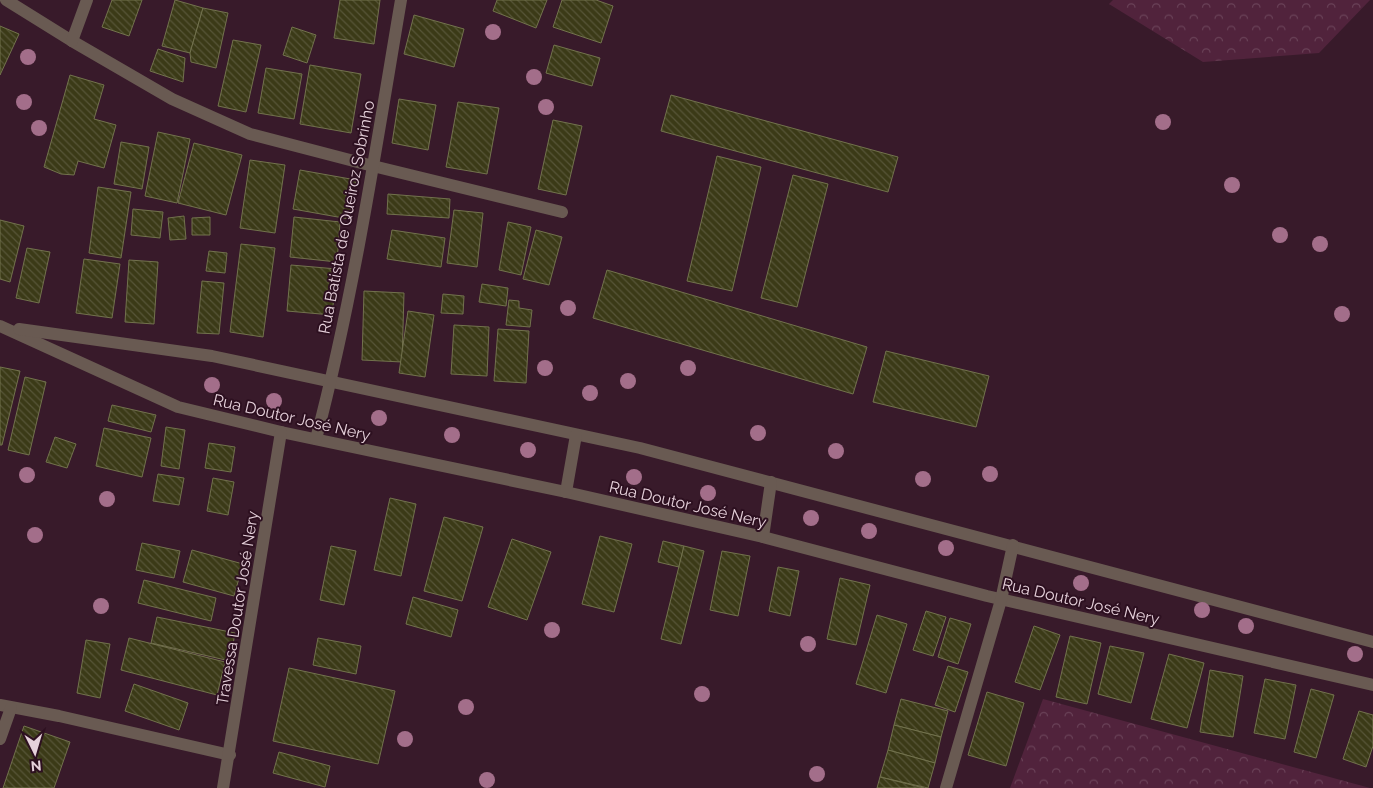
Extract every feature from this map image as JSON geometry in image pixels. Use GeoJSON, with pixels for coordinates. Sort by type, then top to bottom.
{"type":"FeatureCollection","features":[{"type":"Feature","properties":{"kind":"street"},"geometry":{"type":"LineString","coordinates":[[6,0],[172,99],[250,134],[562,212]]}},
{"type":"Feature","properties":{"kind":"street"},"geometry":{"type":"LineString","coordinates":[[72,41],[87,0]]}},
{"type":"Feature","properties":{"kind":"street","name":"Rua Batista de Queiroz Sobrinho"},"geometry":{"type":"LineString","coordinates":[[316,439],[331,382],[373,166],[401,0]]}},
{"type":"Feature","properties":{"kind":"street","name":"Rua Doutor José Nery"},"geometry":{"type":"LineString","coordinates":[[3,326],[212,356],[640,448],[1014,545],[1373,642]]}},
{"type":"Feature","properties":{"kind":"street","name":"Rua Doutor José Nery"},"geometry":{"type":"LineString","coordinates":[[3,326],[178,407],[281,432],[566,492],[763,537],[1001,600],[1373,685]]}},
{"type":"Feature","properties":{"kind":"street","name":"Travessa Doutor José Nery"},"geometry":{"type":"LineString","coordinates":[[224,788],[281,432]]}},
{"type":"Feature","properties":{"kind":"street"},"geometry":{"type":"LineString","coordinates":[[566,492],[576,435]]}},
{"type":"Feature","properties":{"kind":"street"},"geometry":{"type":"LineString","coordinates":[[763,537],[771,482]]}},
{"type":"Feature","properties":{"kind":"street"},"geometry":{"type":"LineString","coordinates":[[946,788],[1001,600],[1014,545]]}},
{"type":"Feature","properties":{"kind":"street"},"geometry":{"type":"LineString","coordinates":[[0,739],[6,706],[230,755]]}},
{"type":"Feature","properties":{"kind":"green space"},"geometry":{"type":"Polygon","coordinates":[[[1113,0],[1370,0],[1319,53],[1203,62],[1109,4],[1113,0]]]}},
{"type":"Feature","properties":{"kind":"green space"},"geometry":{"type":"Polygon","coordinates":[[[1043,699],[1370,788],[1010,788],[1043,699]]]}},
{"type":"Feature","properties":{"kind":"building"},"geometry":{"type":"Polygon","coordinates":[[[112,0],[142,0],[129,36],[102,27],[112,0]]]}},
{"type":"Feature","properties":{"kind":"building"},"geometry":{"type":"Polygon","coordinates":[[[175,0],[203,8],[190,53],[162,46],[175,0]]]}},
{"type":"Feature","properties":{"kind":"building"},"geometry":{"type":"Polygon","coordinates":[[[340,0],[380,0],[374,44],[334,38],[340,0]]]}},
{"type":"Feature","properties":{"kind":"building"},"geometry":{"type":"Polygon","coordinates":[[[497,0],[547,0],[536,28],[493,11],[497,0]]]}},
{"type":"Feature","properties":{"kind":"building"},"geometry":{"type":"Polygon","coordinates":[[[562,0],[596,0],[613,6],[601,43],[553,27],[562,0]]]}},
{"type":"Feature","properties":{"kind":"building"},"geometry":{"type":"Polygon","coordinates":[[[203,8],[228,13],[216,68],[191,62],[190,53],[203,8]]]}},
{"type":"Feature","properties":{"kind":"building"},"geometry":{"type":"Polygon","coordinates":[[[414,15],[464,29],[454,67],[404,54],[414,15]]]}},
{"type":"Feature","properties":{"kind":"building"},"geometry":{"type":"Polygon","coordinates":[[[0,26],[19,34],[0,75],[0,26]]]}},
{"type":"Feature","properties":{"kind":"building"},"geometry":{"type":"Polygon","coordinates":[[[292,27],[316,35],[307,63],[283,55],[292,27]]]}},
{"type":"Feature","properties":{"kind":"building"},"geometry":{"type":"Polygon","coordinates":[[[233,40],[261,45],[246,112],[218,106],[233,40]]]}},
{"type":"Feature","properties":{"kind":"building"},"geometry":{"type":"Polygon","coordinates":[[[554,45],[600,58],[592,86],[546,73],[554,45]]]}},
{"type":"Feature","properties":{"kind":"building"},"geometry":{"type":"Polygon","coordinates":[[[158,49],[185,58],[183,82],[150,71],[158,49]]]}},
{"type":"Feature","properties":{"kind":"building"},"geometry":{"type":"Polygon","coordinates":[[[310,65],[361,74],[351,133],[300,124],[310,65]]]}},
{"type":"Feature","properties":{"kind":"building"},"geometry":{"type":"Polygon","coordinates":[[[266,68],[302,74],[294,119],[258,113],[266,68]]]}},
{"type":"Feature","properties":{"kind":"building"},"geometry":{"type":"Polygon","coordinates":[[[70,75],[104,85],[94,119],[116,125],[104,168],[78,161],[74,175],[61,174],[44,167],[70,75]]]}},
{"type":"Feature","properties":{"kind":"building"},"geometry":{"type":"Polygon","coordinates":[[[671,95],[898,157],[888,192],[661,131],[671,95]]]}},
{"type":"Feature","properties":{"kind":"building"},"geometry":{"type":"Polygon","coordinates":[[[399,99],[436,105],[428,150],[392,143],[399,99]]]}},
{"type":"Feature","properties":{"kind":"building"},"geometry":{"type":"Polygon","coordinates":[[[458,102],[499,108],[487,174],[446,167],[458,102]]]}},
{"type":"Feature","properties":{"kind":"building"},"geometry":{"type":"Polygon","coordinates":[[[553,120],[582,126],[566,195],[538,189],[553,120]]]}},
{"type":"Feature","properties":{"kind":"building"},"geometry":{"type":"Polygon","coordinates":[[[158,132],[190,139],[177,203],[145,196],[158,132]]]}},
{"type":"Feature","properties":{"kind":"building"},"geometry":{"type":"Polygon","coordinates":[[[121,142],[149,147],[142,189],[114,184],[121,142]]]}},
{"type":"Feature","properties":{"kind":"building"},"geometry":{"type":"Polygon","coordinates":[[[194,143],[242,155],[226,215],[178,203],[194,143]]]}},
{"type":"Feature","properties":{"kind":"building"},"geometry":{"type":"Polygon","coordinates":[[[717,156],[761,167],[732,291],[687,281],[717,156]]]}},
{"type":"Feature","properties":{"kind":"building"},"geometry":{"type":"Polygon","coordinates":[[[250,160],[285,165],[275,233],[240,228],[250,160]]]}},
{"type":"Feature","properties":{"kind":"building"},"geometry":{"type":"Polygon","coordinates":[[[300,170],[356,180],[349,219],[293,209],[300,170]]]}},
{"type":"Feature","properties":{"kind":"building"},"geometry":{"type":"Polygon","coordinates":[[[793,175],[828,184],[797,307],[761,298],[793,175]]]}},
{"type":"Feature","properties":{"kind":"building"},"geometry":{"type":"Polygon","coordinates":[[[98,187],[131,192],[121,258],[89,253],[98,187]]]}},
{"type":"Feature","properties":{"kind":"building"},"geometry":{"type":"Polygon","coordinates":[[[388,194],[450,199],[449,218],[387,214],[388,194]]]}},
{"type":"Feature","properties":{"kind":"building"},"geometry":{"type":"Polygon","coordinates":[[[133,209],[163,212],[160,238],[131,235],[133,209]]]}},
{"type":"Feature","properties":{"kind":"building"},"geometry":{"type":"Polygon","coordinates":[[[454,210],[483,213],[477,267],[447,263],[454,210]]]}},
{"type":"Feature","properties":{"kind":"building"},"geometry":{"type":"Polygon","coordinates":[[[184,216],[186,239],[170,240],[168,218],[184,216]]]}},
{"type":"Feature","properties":{"kind":"building"},"geometry":{"type":"Polygon","coordinates":[[[210,217],[210,235],[192,235],[192,218],[210,217]]]}},
{"type":"Feature","properties":{"kind":"building"},"geometry":{"type":"Polygon","coordinates":[[[294,217],[340,222],[337,262],[290,257],[294,217]]]}},
{"type":"Feature","properties":{"kind":"building"},"geometry":{"type":"Polygon","coordinates":[[[0,220],[24,226],[10,282],[0,279],[0,220]]]}},
{"type":"Feature","properties":{"kind":"building"},"geometry":{"type":"Polygon","coordinates":[[[508,222],[531,227],[521,275],[499,270],[508,222]]]}},
{"type":"Feature","properties":{"kind":"building"},"geometry":{"type":"Polygon","coordinates":[[[392,230],[445,238],[441,267],[387,259],[392,230]]]}},
{"type":"Feature","properties":{"kind":"building"},"geometry":{"type":"Polygon","coordinates":[[[536,230],[562,237],[549,285],[523,279],[536,230]]]}},
{"type":"Feature","properties":{"kind":"building"},"geometry":{"type":"Polygon","coordinates":[[[241,244],[275,248],[263,337],[230,332],[241,244]]]}},
{"type":"Feature","properties":{"kind":"building"},"geometry":{"type":"Polygon","coordinates":[[[27,248],[50,252],[39,303],[16,298],[27,248]]]}},
{"type":"Feature","properties":{"kind":"building"},"geometry":{"type":"Polygon","coordinates":[[[209,251],[227,253],[225,273],[206,271],[209,251]]]}},
{"type":"Feature","properties":{"kind":"building"},"geometry":{"type":"Polygon","coordinates":[[[84,259],[120,264],[112,318],[76,313],[84,259]]]}},
{"type":"Feature","properties":{"kind":"building"},"geometry":{"type":"Polygon","coordinates":[[[129,260],[158,262],[154,324],[125,322],[129,260]]]}},
{"type":"Feature","properties":{"kind":"building"},"geometry":{"type":"Polygon","coordinates":[[[291,265],[337,269],[332,315],[287,311],[291,265]]]}},
{"type":"Feature","properties":{"kind":"building"},"geometry":{"type":"Polygon","coordinates":[[[607,270],[867,347],[853,394],[593,318],[607,270]]]}},
{"type":"Feature","properties":{"kind":"building"},"geometry":{"type":"Polygon","coordinates":[[[202,281],[224,283],[219,334],[197,333],[202,281]]]}},
{"type":"Feature","properties":{"kind":"building"},"geometry":{"type":"Polygon","coordinates":[[[482,284],[508,288],[506,306],[479,302],[482,284]]]}},
{"type":"Feature","properties":{"kind":"building"},"geometry":{"type":"Polygon","coordinates":[[[364,291],[404,293],[402,362],[362,360],[364,291]]]}},
{"type":"Feature","properties":{"kind":"building"},"geometry":{"type":"Polygon","coordinates":[[[443,294],[464,296],[463,314],[441,313],[443,294]]]}},
{"type":"Feature","properties":{"kind":"building"},"geometry":{"type":"Polygon","coordinates":[[[509,300],[519,301],[519,308],[532,310],[530,327],[506,325],[509,300]]]}},
{"type":"Feature","properties":{"kind":"building"},"geometry":{"type":"Polygon","coordinates":[[[408,311],[434,315],[425,377],[399,373],[408,311]]]}},
{"type":"Feature","properties":{"kind":"building"},"geometry":{"type":"Polygon","coordinates":[[[454,325],[489,327],[487,376],[451,374],[454,325]]]}},
{"type":"Feature","properties":{"kind":"building"},"geometry":{"type":"Polygon","coordinates":[[[498,329],[529,331],[526,383],[494,381],[498,329]]]}},
{"type":"Feature","properties":{"kind":"building"},"geometry":{"type":"Polygon","coordinates":[[[886,351],[989,376],[976,427],[873,402],[886,351]]]}},
{"type":"Feature","properties":{"kind":"building"},"geometry":{"type":"Polygon","coordinates":[[[0,367],[20,371],[2,445],[0,445],[0,367]]]}},
{"type":"Feature","properties":{"kind":"building"},"geometry":{"type":"Polygon","coordinates":[[[25,377],[46,382],[29,455],[8,450],[25,377]]]}},
{"type":"Feature","properties":{"kind":"building"},"geometry":{"type":"Polygon","coordinates":[[[112,405],[156,415],[151,432],[108,421],[112,405]]]}},
{"type":"Feature","properties":{"kind":"building"},"geometry":{"type":"Polygon","coordinates":[[[166,427],[185,430],[179,469],[161,466],[166,427]]]}},
{"type":"Feature","properties":{"kind":"building"},"geometry":{"type":"Polygon","coordinates":[[[104,428],[151,438],[142,477],[96,466],[104,428]]]}},
{"type":"Feature","properties":{"kind":"building"},"geometry":{"type":"Polygon","coordinates":[[[55,437],[76,444],[67,468],[46,462],[55,437]]]}},
{"type":"Feature","properties":{"kind":"building"},"geometry":{"type":"Polygon","coordinates":[[[209,443],[235,447],[231,472],[205,468],[209,443]]]}},
{"type":"Feature","properties":{"kind":"building"},"geometry":{"type":"Polygon","coordinates":[[[158,474],[184,478],[179,505],[153,501],[158,474]]]}},
{"type":"Feature","properties":{"kind":"building"},"geometry":{"type":"Polygon","coordinates":[[[213,478],[234,482],[228,515],[207,511],[213,478]]]}},
{"type":"Feature","properties":{"kind":"building"},"geometry":{"type":"Polygon","coordinates":[[[390,498],[416,504],[401,576],[374,570],[390,498]]]}},
{"type":"Feature","properties":{"kind":"building"},"geometry":{"type":"Polygon","coordinates":[[[444,517],[483,527],[462,601],[424,591],[444,517]]]}},
{"type":"Feature","properties":{"kind":"building"},"geometry":{"type":"Polygon","coordinates":[[[600,536],[632,544],[614,612],[582,604],[600,536]]]}},
{"type":"Feature","properties":{"kind":"building"},"geometry":{"type":"Polygon","coordinates":[[[512,539],[551,552],[527,620],[488,607],[512,539]]]}},
{"type":"Feature","properties":{"kind":"building"},"geometry":{"type":"Polygon","coordinates":[[[663,541],[684,546],[679,567],[658,562],[663,541]]]}},
{"type":"Feature","properties":{"kind":"building"},"geometry":{"type":"Polygon","coordinates":[[[142,543],[180,551],[174,578],[136,570],[142,543]]]}},
{"type":"Feature","properties":{"kind":"building"},"geometry":{"type":"Polygon","coordinates":[[[331,546],[356,551],[344,605],[320,600],[331,546]]]}},
{"type":"Feature","properties":{"kind":"building"},"geometry":{"type":"Polygon","coordinates":[[[684,546],[704,551],[681,644],[661,639],[684,546]]]}},
{"type":"Feature","properties":{"kind":"building"},"geometry":{"type":"Polygon","coordinates":[[[192,550],[243,564],[234,596],[183,582],[192,550]]]}},
{"type":"Feature","properties":{"kind":"building"},"geometry":{"type":"Polygon","coordinates":[[[722,551],[750,556],[738,616],[710,610],[722,551]]]}},
{"type":"Feature","properties":{"kind":"building"},"geometry":{"type":"Polygon","coordinates":[[[778,567],[799,571],[790,616],[769,611],[778,567]]]}},
{"type":"Feature","properties":{"kind":"building"},"geometry":{"type":"Polygon","coordinates":[[[840,578],[870,585],[856,645],[827,639],[840,578]]]}},
{"type":"Feature","properties":{"kind":"building"},"geometry":{"type":"Polygon","coordinates":[[[144,580],[216,598],[211,621],[138,603],[144,580]]]}},
{"type":"Feature","properties":{"kind":"building"},"geometry":{"type":"Polygon","coordinates":[[[413,597],[458,610],[451,637],[406,624],[413,597]]]}},
{"type":"Feature","properties":{"kind":"building"},"geometry":{"type":"Polygon","coordinates":[[[926,611],[946,617],[933,656],[913,650],[926,611]]]}},
{"type":"Feature","properties":{"kind":"building"},"geometry":{"type":"Polygon","coordinates":[[[877,615],[907,624],[886,693],[856,684],[877,615]]]}},
{"type":"Feature","properties":{"kind":"building"},"geometry":{"type":"Polygon","coordinates":[[[157,617],[235,633],[230,661],[151,643],[157,617]]]}},
{"type":"Feature","properties":{"kind":"building"},"geometry":{"type":"Polygon","coordinates":[[[950,618],[971,624],[958,664],[938,657],[950,618]]]}},
{"type":"Feature","properties":{"kind":"building"},"geometry":{"type":"Polygon","coordinates":[[[1034,626],[1060,635],[1040,690],[1015,682],[1034,626]]]}},
{"type":"Feature","properties":{"kind":"building"},"geometry":{"type":"Polygon","coordinates":[[[1070,636],[1101,643],[1087,704],[1056,697],[1070,636]]]}},
{"type":"Feature","properties":{"kind":"building"},"geometry":{"type":"Polygon","coordinates":[[[129,638],[225,662],[217,695],[121,670],[129,638]]]}},
{"type":"Feature","properties":{"kind":"building"},"geometry":{"type":"Polygon","coordinates":[[[318,638],[361,646],[356,674],[313,665],[318,638]]]}},
{"type":"Feature","properties":{"kind":"building"},"geometry":{"type":"Polygon","coordinates":[[[86,640],[110,644],[100,698],[77,693],[86,640]]]}},
{"type":"Feature","properties":{"kind":"building"},"geometry":{"type":"Polygon","coordinates":[[[1110,646],[1144,653],[1131,703],[1098,694],[1110,646]]]}},
{"type":"Feature","properties":{"kind":"building"},"geometry":{"type":"Polygon","coordinates":[[[1169,654],[1204,663],[1187,728],[1151,719],[1169,654]]]}},
{"type":"Feature","properties":{"kind":"building"},"geometry":{"type":"Polygon","coordinates":[[[948,666],[968,672],[955,712],[935,705],[948,666]]]}},
{"type":"Feature","properties":{"kind":"building"},"geometry":{"type":"Polygon","coordinates":[[[289,668],[395,691],[378,764],[273,741],[289,668]]]}},
{"type":"Feature","properties":{"kind":"building"},"geometry":{"type":"Polygon","coordinates":[[[1210,670],[1243,676],[1233,737],[1200,732],[1210,670]]]}},
{"type":"Feature","properties":{"kind":"building"},"geometry":{"type":"Polygon","coordinates":[[[1265,679],[1296,685],[1285,739],[1254,733],[1265,679]]]}},
{"type":"Feature","properties":{"kind":"building"},"geometry":{"type":"Polygon","coordinates":[[[134,684],[188,703],[179,730],[125,711],[134,684]]]}},
{"type":"Feature","properties":{"kind":"building"},"geometry":{"type":"Polygon","coordinates":[[[1311,689],[1334,695],[1316,758],[1294,752],[1311,689]]]}},
{"type":"Feature","properties":{"kind":"building"},"geometry":{"type":"Polygon","coordinates":[[[987,692],[1024,703],[1006,766],[968,755],[987,692]]]}},
{"type":"Feature","properties":{"kind":"building"},"geometry":{"type":"Polygon","coordinates":[[[901,699],[948,711],[941,737],[894,725],[901,699]]]}},
{"type":"Feature","properties":{"kind":"building"},"geometry":{"type":"Polygon","coordinates":[[[1359,711],[1373,715],[1373,746],[1366,767],[1343,759],[1359,711]]]}},
{"type":"Feature","properties":{"kind":"building"},"geometry":{"type":"Polygon","coordinates":[[[894,725],[941,737],[935,763],[888,750],[894,725]]]}},
{"type":"Feature","properties":{"kind":"building"},"geometry":{"type":"Polygon","coordinates":[[[24,726],[70,742],[54,788],[3,788],[24,726]]]}},
{"type":"Feature","properties":{"kind":"building"},"geometry":{"type":"Polygon","coordinates":[[[888,750],[935,763],[928,788],[880,777],[888,750]]]}},
{"type":"Feature","properties":{"kind":"building"},"geometry":{"type":"Polygon","coordinates":[[[279,752],[330,766],[325,787],[273,773],[279,752]]]}},
{"type":"Feature","properties":{"kind":"building"},"geometry":{"type":"Polygon","coordinates":[[[880,777],[924,788],[877,788],[880,777]]]}}]}
